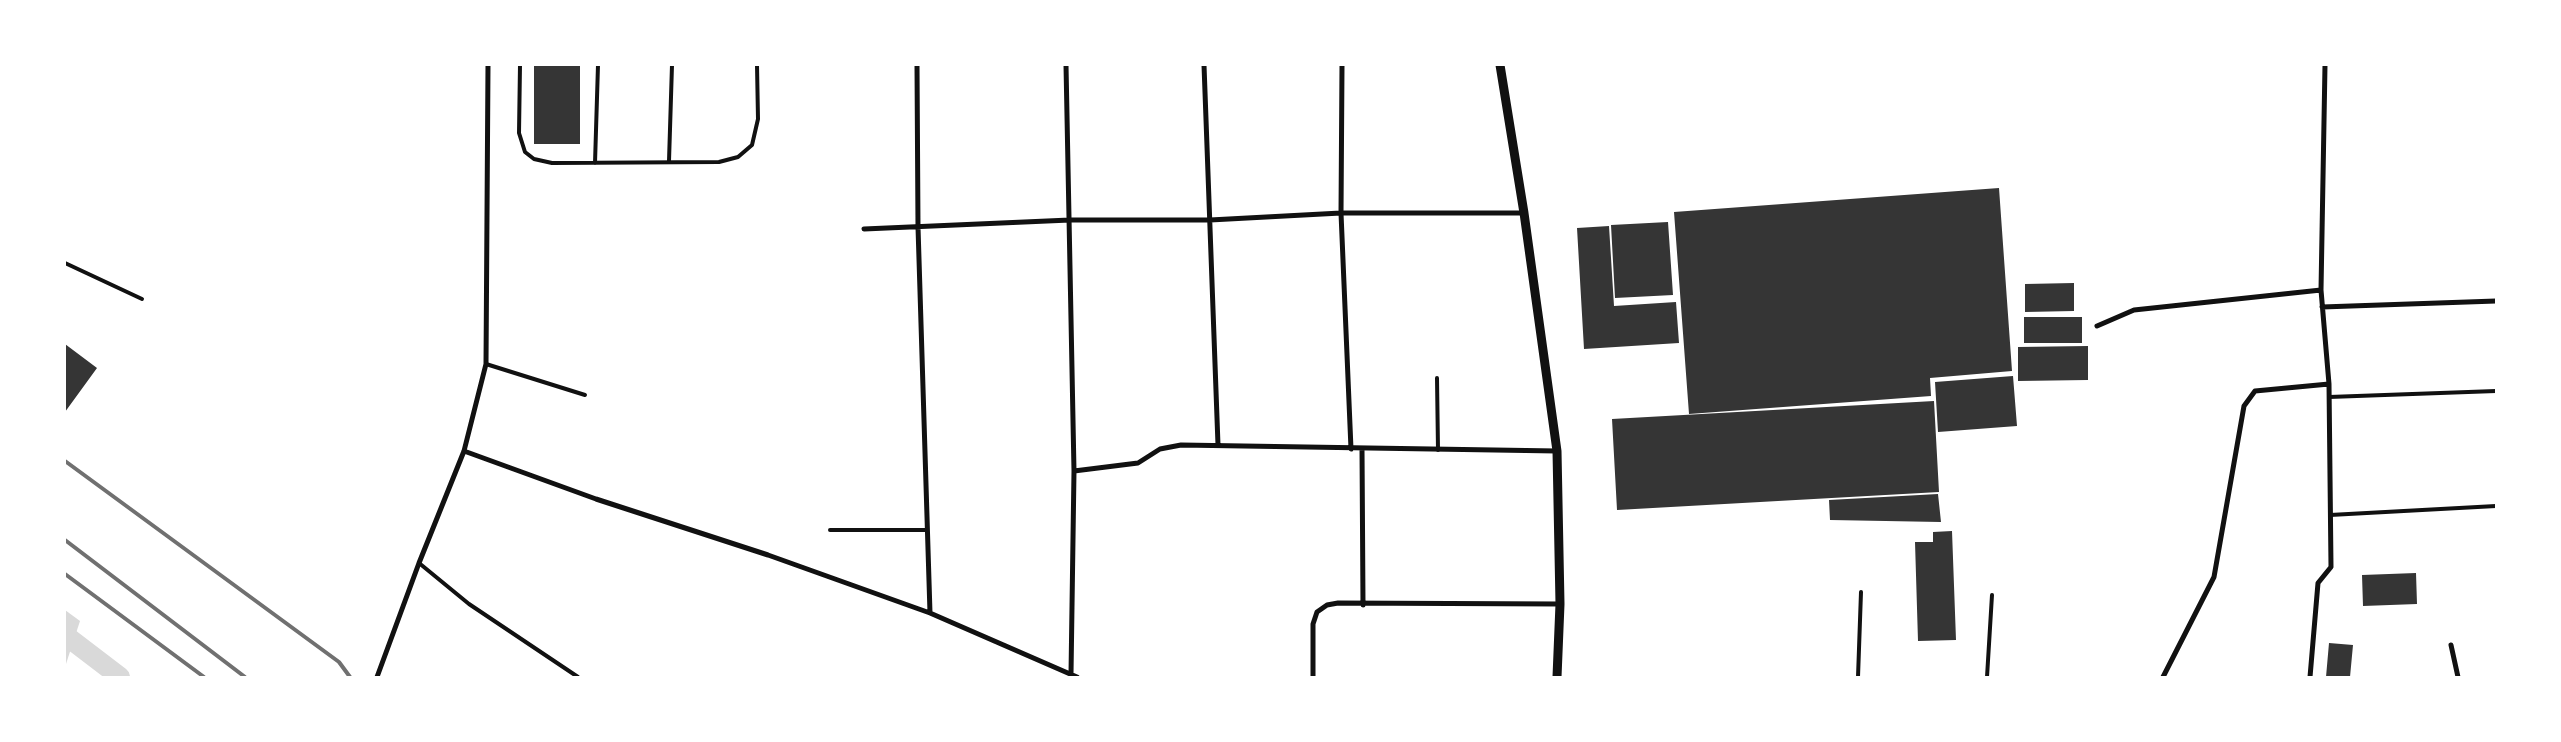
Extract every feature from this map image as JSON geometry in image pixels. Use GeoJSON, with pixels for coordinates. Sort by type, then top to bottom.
{"type":"FeatureCollection","features":[{"type":"Feature","properties":{"kind":"street"},"geometry":{"type":"LineString","coordinates":[[377,677],[419,563],[464,451],[486,364],[488,65]]}},
{"type":"Feature","properties":{"kind":"street"},"geometry":{"type":"LineString","coordinates":[[917,65],[918,227],[930,613]]}},
{"type":"Feature","properties":{"kind":"street"},"geometry":{"type":"LineString","coordinates":[[1066,65],[1074,471],[1071,674]]}},
{"type":"Feature","properties":{"kind":"street"},"geometry":{"type":"LineString","coordinates":[[1204,65],[1218,445]]}},
{"type":"Feature","properties":{"kind":"street"},"geometry":{"type":"LineString","coordinates":[[1342,65],[1341,213],[1351,449]]}},
{"type":"Feature","properties":{"kind":"street"},"geometry":{"type":"LineString","coordinates":[[1500,65],[1524,212],[1557,451],[1560,604],[1557,677]]}},
{"type":"Feature","properties":{"kind":"street"},"geometry":{"type":"LineString","coordinates":[[2310,677],[2318,583],[2331,567],[2329,384],[2321,290],[2325,65]]}},
{"type":"Feature","properties":{"kind":"street"},"geometry":{"type":"LineString","coordinates":[[864,229],[1070,220],[1210,220],[1341,213],[1524,212]]}},
{"type":"Feature","properties":{"kind":"street"},"geometry":{"type":"LineString","coordinates":[[2097,326],[2134,310],[2321,290]]}},
{"type":"Feature","properties":{"kind":"street"},"geometry":{"type":"LineString","coordinates":[[2322,308],[2496,301]]}},
{"type":"Feature","properties":{"kind":"street"},"geometry":{"type":"LineString","coordinates":[[2163,677],[2214,577],[2244,406],[2255,391],[2329,384]]}},
{"type":"Feature","properties":{"kind":"street"},"geometry":{"type":"LineString","coordinates":[[1074,471],[1138,463],[1160,449],[1181,444],[1351,449],[1557,451]]}},
{"type":"Feature","properties":{"kind":"street"},"geometry":{"type":"LineString","coordinates":[[1362,449],[1363,605]]}},
{"type":"Feature","properties":{"kind":"street"},"geometry":{"type":"LineString","coordinates":[[464,451],[596,499],[768,555],[930,613],[1076,677]]}},
{"type":"Feature","properties":{"kind":"street"},"geometry":{"type":"LineString","coordinates":[[1313,677],[1313,624],[1317,612],[1327,605],[1338,603],[1363,605],[1560,604]]}},
{"type":"Feature","properties":{"kind":"street"},"geometry":{"type":"LineString","coordinates":[[2451,645],[2458,677]]}},
{"type":"Feature","properties":{"kind":"lane"},"geometry":{"type":"LineString","coordinates":[[520,65],[519,133],[525,152],[534,160],[552,163],[719,162],[738,157],[752,145],[758,118],[757,65]]}},
{"type":"Feature","properties":{"kind":"lane"},"geometry":{"type":"LineString","coordinates":[[595,163],[598,65]]}},
{"type":"Feature","properties":{"kind":"lane"},"geometry":{"type":"LineString","coordinates":[[670,161],[672,65]]}},
{"type":"Feature","properties":{"kind":"lane"},"geometry":{"type":"LineString","coordinates":[[65,263],[142,299]]}},
{"type":"Feature","properties":{"kind":"lane"},"geometry":{"type":"LineString","coordinates":[[486,364],[584,395]]}},
{"type":"Feature","properties":{"kind":"lane"},"geometry":{"type":"LineString","coordinates":[[1437,378],[1438,450]]}},
{"type":"Feature","properties":{"kind":"lane"},"geometry":{"type":"LineString","coordinates":[[2329,397],[2496,391]]}},
{"type":"Feature","properties":{"kind":"lane"},"geometry":{"type":"LineString","coordinates":[[2330,515],[2496,506]]}},
{"type":"Feature","properties":{"kind":"lane"},"geometry":{"type":"LineString","coordinates":[[830,530],[927,530]]}},
{"type":"Feature","properties":{"kind":"lane"},"geometry":{"type":"LineString","coordinates":[[419,563],[469,604],[578,677]]}},
{"type":"Feature","properties":{"kind":"lane"},"geometry":{"type":"LineString","coordinates":[[1858,677],[1861,592]]}},
{"type":"Feature","properties":{"kind":"lane"},"geometry":{"type":"LineString","coordinates":[[1988,677],[1992,595]]}},
{"type":"Feature","properties":{"kind":"shaded area"},"geometry":{"type":"Polygon","coordinates":[[[65,610],[80,621],[65,667],[65,610]]]}},
{"type":"Feature","properties":{"kind":"building"},"geometry":{"type":"Polygon","coordinates":[[[534,65],[580,65],[580,144],[534,144],[534,65]]]}},
{"type":"Feature","properties":{"kind":"building"},"geometry":{"type":"Polygon","coordinates":[[[1999,188],[2012,371],[1930,378],[1931,396],[1689,414],[1674,212],[1999,188]]]}},
{"type":"Feature","properties":{"kind":"building"},"geometry":{"type":"Polygon","coordinates":[[[1668,222],[1673,295],[1615,298],[1611,225],[1668,222]]]}},
{"type":"Feature","properties":{"kind":"building"},"geometry":{"type":"Polygon","coordinates":[[[1609,226],[1614,306],[1676,302],[1679,343],[1584,349],[1577,228],[1609,226]]]}},
{"type":"Feature","properties":{"kind":"building"},"geometry":{"type":"Polygon","coordinates":[[[2074,283],[2074,311],[2025,312],[2025,284],[2074,283]]]}},
{"type":"Feature","properties":{"kind":"building"},"geometry":{"type":"Polygon","coordinates":[[[2024,317],[2082,317],[2082,343],[2024,343],[2024,317]]]}},
{"type":"Feature","properties":{"kind":"building"},"geometry":{"type":"Polygon","coordinates":[[[65,344],[97,368],[65,412],[65,344]]]}},
{"type":"Feature","properties":{"kind":"building"},"geometry":{"type":"Polygon","coordinates":[[[2088,346],[2088,380],[2018,381],[2018,347],[2088,346]]]}},
{"type":"Feature","properties":{"kind":"building"},"geometry":{"type":"Polygon","coordinates":[[[2013,376],[2017,426],[1938,432],[1935,382],[2013,376]]]}},
{"type":"Feature","properties":{"kind":"building"},"geometry":{"type":"Polygon","coordinates":[[[1934,401],[1939,492],[1617,510],[1612,419],[1934,401]]]}},
{"type":"Feature","properties":{"kind":"building"},"geometry":{"type":"Polygon","coordinates":[[[1938,494],[1941,522],[1830,520],[1829,500],[1938,494]]]}},
{"type":"Feature","properties":{"kind":"building"},"geometry":{"type":"Polygon","coordinates":[[[1952,531],[1956,640],[1918,641],[1915,542],[1933,542],[1933,532],[1952,531]]]}},
{"type":"Feature","properties":{"kind":"building"},"geometry":{"type":"Polygon","coordinates":[[[2416,573],[2417,604],[2363,606],[2362,575],[2416,573]]]}},
{"type":"Feature","properties":{"kind":"building"},"geometry":{"type":"Polygon","coordinates":[[[2329,643],[2353,645],[2350,677],[2326,677],[2329,643]]]}},
{"type":"Feature","properties":{"kind":"waterway"},"geometry":{"type":"LineString","coordinates":[[65,635],[120,677]]}},
{"type":"Feature","properties":{"kind":"railway"},"geometry":{"type":"LineString","coordinates":[[65,461],[339,662],[350,677]]}},
{"type":"Feature","properties":{"kind":"railway"},"geometry":{"type":"LineString","coordinates":[[65,540],[245,677]]}},
{"type":"Feature","properties":{"kind":"railway"},"geometry":{"type":"LineString","coordinates":[[65,574],[204,677]]}}]}
